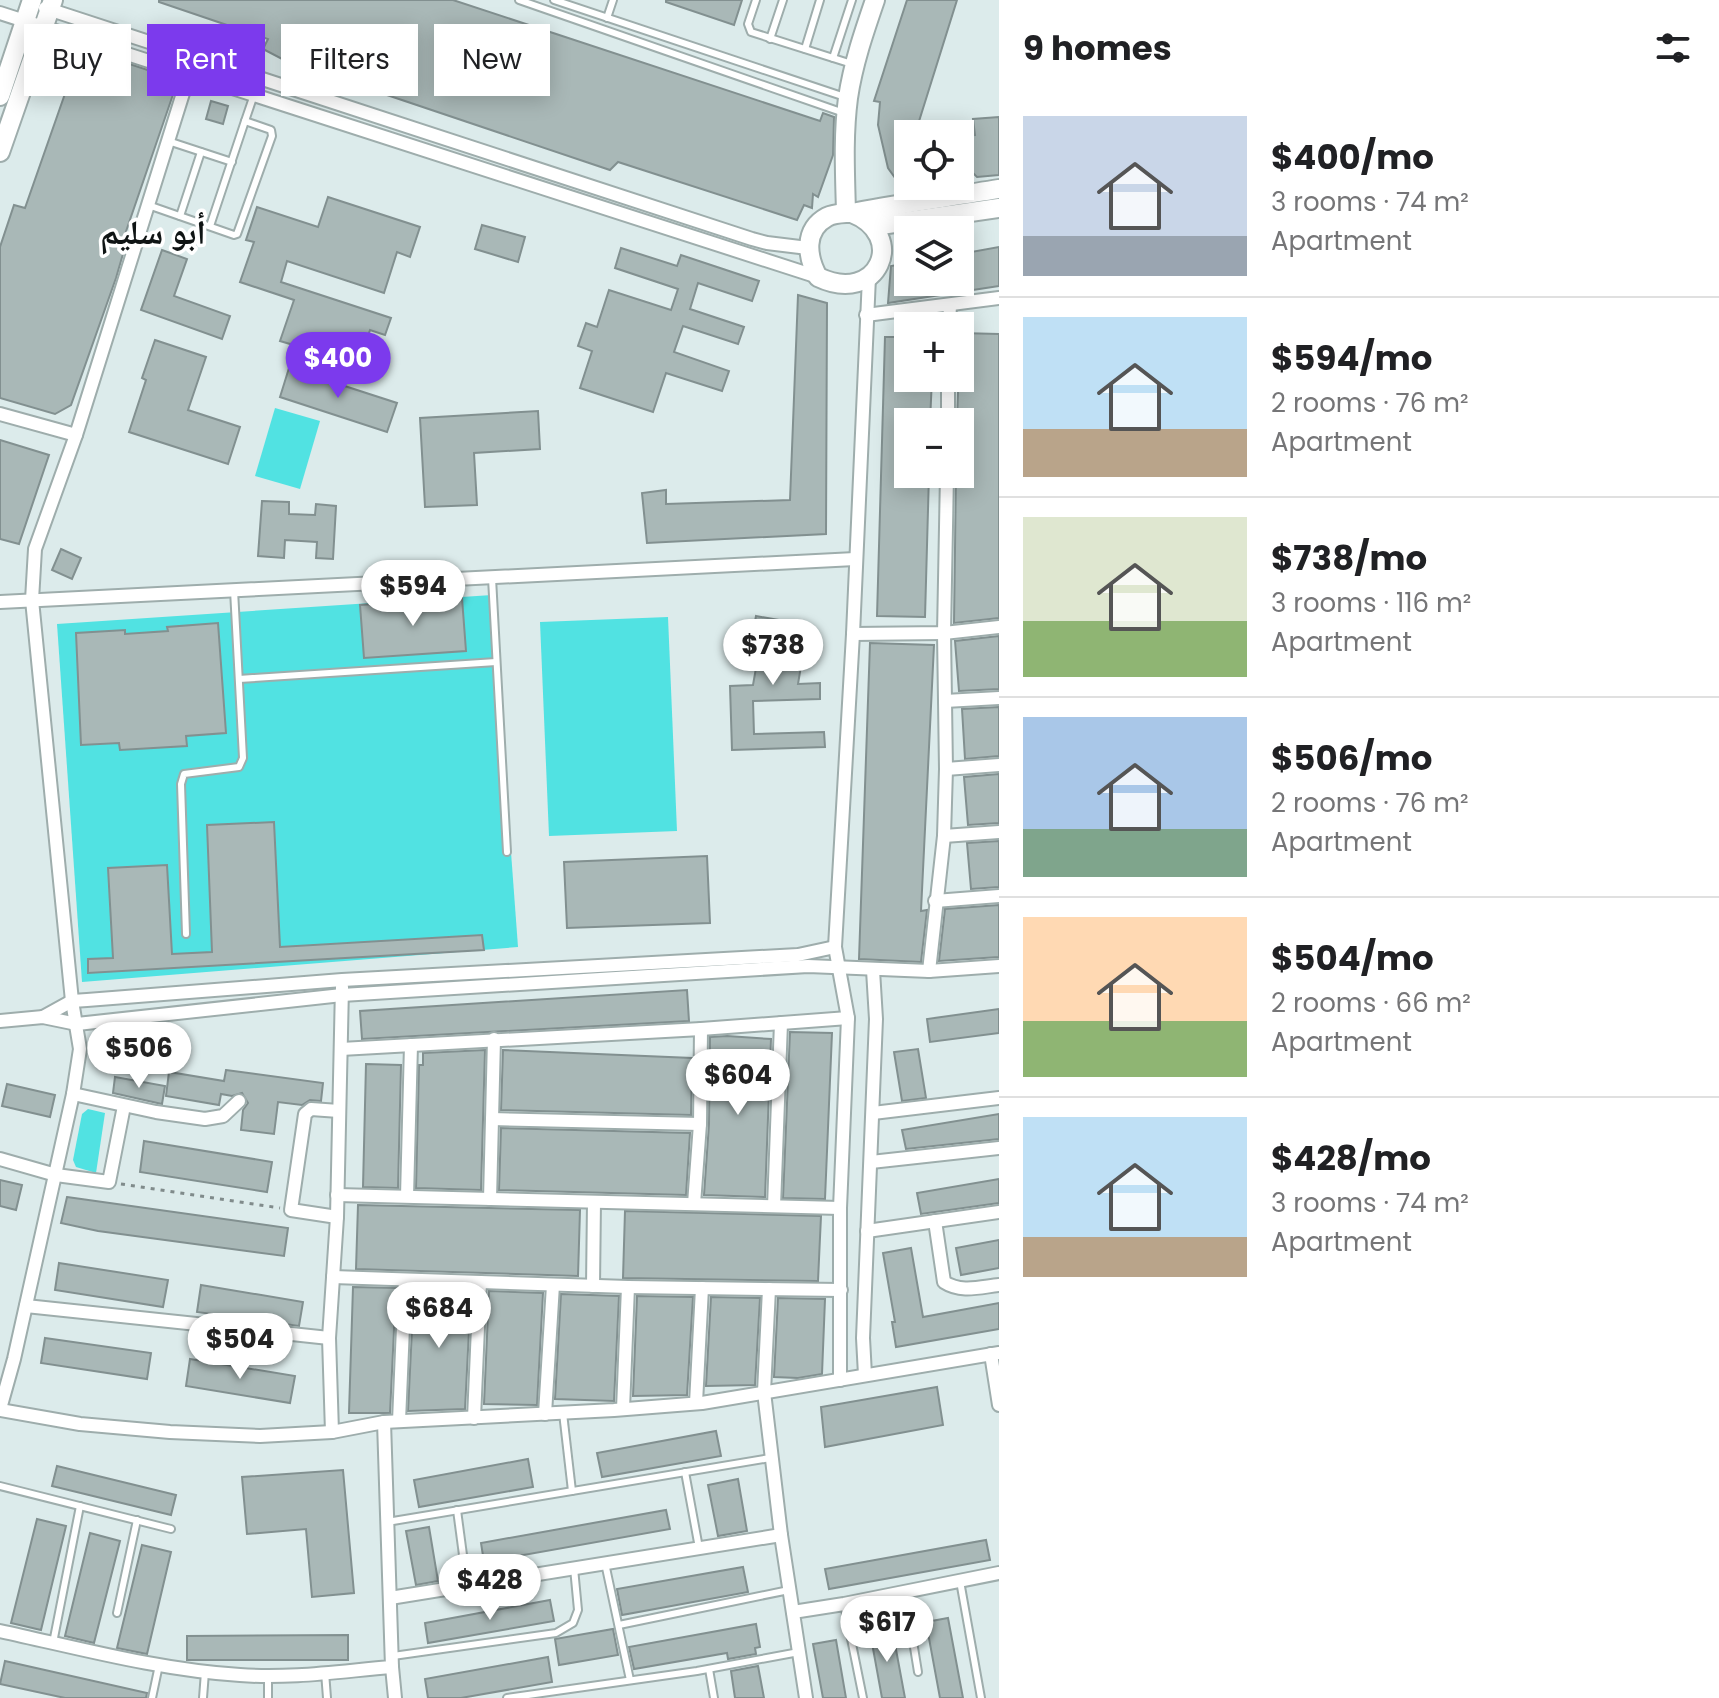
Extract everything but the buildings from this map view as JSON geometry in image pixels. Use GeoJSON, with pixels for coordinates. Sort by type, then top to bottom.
{"type":"FeatureCollection","features":[{"type":"Feature","properties":{"kind":"street"},"geometry":{"type":"LineString","coordinates":[[849,212],[847,106],[855,65],[875,0]]}},
{"type":"Feature","properties":{"kind":"street"},"geometry":{"type":"LineString","coordinates":[[0,96],[29,1],[147,55]]}},
{"type":"Feature","properties":{"kind":"street"},"geometry":{"type":"LineString","coordinates":[[0,152],[49,12]]}},
{"type":"Feature","properties":{"kind":"street"},"geometry":{"type":"LineString","coordinates":[[0,13],[25,21],[49,12],[147,44]]}},
{"type":"Feature","properties":{"kind":"street"},"geometry":{"type":"LineString","coordinates":[[265,82],[767,243],[808,248]]}},
{"type":"Feature","properties":{"kind":"street"},"geometry":{"type":"LineString","coordinates":[[182,96],[76,435],[35,549],[32,600],[72,1001],[80,1049],[56,1175],[0,1410],[80,1424],[170,1432],[260,1436],[332,1432],[384,1422],[696,1403],[995,1354],[999,1405]]}},
{"type":"Feature","properties":{"kind":"street"},"geometry":{"type":"LineString","coordinates":[[260,96],[843,286],[857,284],[869,277],[881,253],[874,226],[849,212]]}},
{"type":"Feature","properties":{"kind":"street"},"geometry":{"type":"LineString","coordinates":[[570,197],[575,183]]}},
{"type":"Feature","properties":{"kind":"street"},"geometry":{"type":"LineString","coordinates":[[818,277],[808,248],[813,230],[827,217],[999,189]]}},
{"type":"Feature","properties":{"kind":"street"},"geometry":{"type":"LineString","coordinates":[[874,226],[999,208]]}},
{"type":"Feature","properties":{"kind":"street"},"geometry":{"type":"LineString","coordinates":[[840,1380],[840,1208],[848,1018],[835,947],[869,277]]}},
{"type":"Feature","properties":{"kind":"street"},"geometry":{"type":"LineString","coordinates":[[866,315],[999,298]]}},
{"type":"Feature","properties":{"kind":"street"},"geometry":{"type":"LineString","coordinates":[[950,305],[950,312]]}},
{"type":"Feature","properties":{"kind":"street"},"geometry":{"type":"LineString","coordinates":[[0,414],[76,435]]}},
{"type":"Feature","properties":{"kind":"street"},"geometry":{"type":"LineString","coordinates":[[929,971],[944,836],[947,488]]}},
{"type":"Feature","properties":{"kind":"street"},"geometry":{"type":"LineString","coordinates":[[0,602],[855,559]]}},
{"type":"Feature","properties":{"kind":"street"},"geometry":{"type":"LineString","coordinates":[[853,634],[944,633],[999,627]]}},
{"type":"Feature","properties":{"kind":"street"},"geometry":{"type":"LineString","coordinates":[[945,701],[999,698]]}},
{"type":"Feature","properties":{"kind":"street"},"geometry":{"type":"LineString","coordinates":[[946,769],[999,765]]}},
{"type":"Feature","properties":{"kind":"street"},"geometry":{"type":"LineString","coordinates":[[944,836],[999,832]]}},
{"type":"Feature","properties":{"kind":"street"},"geometry":{"type":"LineString","coordinates":[[935,901],[999,896]]}},
{"type":"Feature","properties":{"kind":"street"},"geometry":{"type":"LineString","coordinates":[[43,1017],[72,1001],[342,980],[798,955],[835,947]]}},
{"type":"Feature","properties":{"kind":"street"},"geometry":{"type":"LineString","coordinates":[[0,1021],[43,1017],[77,1024],[342,995],[808,966],[929,971],[999,966]]}},
{"type":"Feature","properties":{"kind":"street"},"geometry":{"type":"LineString","coordinates":[[865,1375],[863,1338],[876,1019],[873,970]]}},
{"type":"Feature","properties":{"kind":"street"},"geometry":{"type":"LineString","coordinates":[[332,1432],[329,1338],[337,1217],[342,980]]}},
{"type":"Feature","properties":{"kind":"street"},"geometry":{"type":"LineString","coordinates":[[341,1049],[848,1018]]}},
{"type":"Feature","properties":{"kind":"street"},"geometry":{"type":"LineString","coordinates":[[774,1206],[781,1023]]}},
{"type":"Feature","properties":{"kind":"street"},"geometry":{"type":"LineString","coordinates":[[694,1204],[700,1124],[701,1029]]}},
{"type":"Feature","properties":{"kind":"street"},"geometry":{"type":"LineString","coordinates":[[490,1199],[494,1039]]}},
{"type":"Feature","properties":{"kind":"street"},"geometry":{"type":"LineString","coordinates":[[407,1196],[411,1045]]}},
{"type":"Feature","properties":{"kind":"street"},"geometry":{"type":"LineString","coordinates":[[73,1094],[205,1119],[223,1116],[239,1101]]}},
{"type":"Feature","properties":{"kind":"street"},"geometry":{"type":"LineString","coordinates":[[873,1113],[999,1098]]}},
{"type":"Feature","properties":{"kind":"street"},"geometry":{"type":"LineString","coordinates":[[0,1159],[56,1175],[109,1182],[124,1106]]}},
{"type":"Feature","properties":{"kind":"street"},"geometry":{"type":"LineString","coordinates":[[337,1217],[291,1210],[305,1114],[311,1109],[339,1111]]}},
{"type":"Feature","properties":{"kind":"street"},"geometry":{"type":"LineString","coordinates":[[492,1119],[700,1124]]}},
{"type":"Feature","properties":{"kind":"street"},"geometry":{"type":"LineString","coordinates":[[871,1162],[999,1148]]}},
{"type":"Feature","properties":{"kind":"street"},"geometry":{"type":"LineString","coordinates":[[337,1195],[840,1208]]}},
{"type":"Feature","properties":{"kind":"street"},"geometry":{"type":"LineString","coordinates":[[593,1286],[594,1202]]}},
{"type":"Feature","properties":{"kind":"street"},"geometry":{"type":"LineString","coordinates":[[867,1231],[999,1212]]}},
{"type":"Feature","properties":{"kind":"street"},"geometry":{"type":"LineString","coordinates":[[935,1221],[944,1282],[953,1288],[965,1289],[999,1285]]}},
{"type":"Feature","properties":{"kind":"street"},"geometry":{"type":"LineString","coordinates":[[333,1277],[628,1287],[841,1290]]}},
{"type":"Feature","properties":{"kind":"street"},"geometry":{"type":"LineString","coordinates":[[399,1421],[405,1280]]}},
{"type":"Feature","properties":{"kind":"street"},"geometry":{"type":"LineString","coordinates":[[474,1418],[480,1282]]}},
{"type":"Feature","properties":{"kind":"street"},"geometry":{"type":"LineString","coordinates":[[545,1414],[553,1285]]}},
{"type":"Feature","properties":{"kind":"street"},"geometry":{"type":"LineString","coordinates":[[623,1409],[628,1287]]}},
{"type":"Feature","properties":{"kind":"street"},"geometry":{"type":"LineString","coordinates":[[696,1403],[702,1288]]}},
{"type":"Feature","properties":{"kind":"street"},"geometry":{"type":"LineString","coordinates":[[769,1289],[764,1392],[781,1535],[806,1698]]}},
{"type":"Feature","properties":{"kind":"street"},"geometry":{"type":"LineString","coordinates":[[26,1306],[329,1338]]}},
{"type":"Feature","properties":{"kind":"street"},"geometry":{"type":"LineString","coordinates":[[0,1356],[14,1359]]}},
{"type":"Feature","properties":{"kind":"street"},"geometry":{"type":"LineString","coordinates":[[384,1422],[395,1698]]}},
{"type":"Feature","properties":{"kind":"street"},"geometry":{"type":"LineString","coordinates":[[390,1598],[781,1535]]}},
{"type":"Feature","properties":{"kind":"street"},"geometry":{"type":"LineString","coordinates":[[793,1612],[999,1573]]}},
{"type":"Feature","properties":{"kind":"street"},"geometry":{"type":"LineString","coordinates":[[0,1631],[205,1672],[268,1676],[325,1672],[392,1661]]}},
{"type":"Feature","properties":{"kind":"lane"},"geometry":{"type":"LineString","coordinates":[[519,0],[540,3],[847,106]]}},
{"type":"Feature","properties":{"kind":"lane"},"geometry":{"type":"LineString","coordinates":[[554,0],[847,106]]}},
{"type":"Feature","properties":{"kind":"lane"},"geometry":{"type":"LineString","coordinates":[[607,18],[613,0]]}},
{"type":"Feature","properties":{"kind":"lane"},"geometry":{"type":"LineString","coordinates":[[756,0],[748,26],[751,32],[855,65]]}},
{"type":"Feature","properties":{"kind":"lane"},"geometry":{"type":"LineString","coordinates":[[770,39],[783,0]]}},
{"type":"Feature","properties":{"kind":"lane"},"geometry":{"type":"LineString","coordinates":[[805,49],[820,0]]}},
{"type":"Feature","properties":{"kind":"lane"},"geometry":{"type":"LineString","coordinates":[[833,58],[852,0]]}},
{"type":"Feature","properties":{"kind":"lane"},"geometry":{"type":"LineString","coordinates":[[210,226],[253,96]]}},
{"type":"Feature","properties":{"kind":"lane"},"geometry":{"type":"LineString","coordinates":[[148,205],[237,234],[272,136],[271,130],[245,121]]}},
{"type":"Feature","properties":{"kind":"lane"},"geometry":{"type":"LineString","coordinates":[[168,141],[232,162]]}},
{"type":"Feature","properties":{"kind":"lane"},"geometry":{"type":"LineString","coordinates":[[180,216],[201,152]]}},
{"type":"Feature","properties":{"kind":"lane"},"geometry":{"type":"LineString","coordinates":[[492,578],[507,852]]}},
{"type":"Feature","properties":{"kind":"lane"},"geometry":{"type":"LineString","coordinates":[[186,934],[181,784],[184,774],[239,767],[243,758],[234,590]]}},
{"type":"Feature","properties":{"kind":"lane"},"geometry":{"type":"LineString","coordinates":[[239,679],[496,662]]}},
{"type":"Feature","properties":{"kind":"lane"},"geometry":{"type":"LineString","coordinates":[[563,1413],[572,1491]]}},
{"type":"Feature","properties":{"kind":"lane"},"geometry":{"type":"LineString","coordinates":[[387,1522],[772,1458]]}},
{"type":"Feature","properties":{"kind":"lane"},"geometry":{"type":"LineString","coordinates":[[685,1472],[699,1548]]}},
{"type":"Feature","properties":{"kind":"lane"},"geometry":{"type":"LineString","coordinates":[[0,1486],[171,1529]]}},
{"type":"Feature","properties":{"kind":"lane"},"geometry":{"type":"LineString","coordinates":[[53,1643],[80,1506]]}},
{"type":"Feature","properties":{"kind":"lane"},"geometry":{"type":"LineString","coordinates":[[457,1510],[467,1585]]}},
{"type":"Feature","properties":{"kind":"lane"},"geometry":{"type":"LineString","coordinates":[[117,1613],[137,1520]]}},
{"type":"Feature","properties":{"kind":"lane"},"geometry":{"type":"LineString","coordinates":[[605,1563],[630,1680]]}},
{"type":"Feature","properties":{"kind":"lane"},"geometry":{"type":"LineString","coordinates":[[392,1661],[556,1633],[573,1623],[578,1610],[574,1568]]}},
{"type":"Feature","properties":{"kind":"lane"},"geometry":{"type":"LineString","coordinates":[[960,1581],[981,1698]]}},
{"type":"Feature","properties":{"kind":"lane"},"geometry":{"type":"LineString","coordinates":[[619,1625],[789,1590]]}},
{"type":"Feature","properties":{"kind":"lane"},"geometry":{"type":"LineString","coordinates":[[905,1592],[918,1672]]}},
{"type":"Feature","properties":{"kind":"lane"},"geometry":{"type":"LineString","coordinates":[[844,1604],[863,1698]]}},
{"type":"Feature","properties":{"kind":"lane"},"geometry":{"type":"LineString","coordinates":[[507,1698],[709,1669],[799,1652]]}},
{"type":"Feature","properties":{"kind":"lane"},"geometry":{"type":"LineString","coordinates":[[152,1698],[159,1665]]}},
{"type":"Feature","properties":{"kind":"lane"},"geometry":{"type":"LineString","coordinates":[[709,1669],[714,1698]]}},
{"type":"Feature","properties":{"kind":"lane"},"geometry":{"type":"LineString","coordinates":[[203,1698],[205,1672]]}},
{"type":"Feature","properties":{"kind":"lane"},"geometry":{"type":"LineString","coordinates":[[325,1672],[327,1698]]}},
{"type":"Feature","properties":{"kind":"lane"},"geometry":{"type":"LineString","coordinates":[[268,1676],[268,1698]]}},
{"type":"Feature","properties":{"kind":"path"},"geometry":{"type":"LineString","coordinates":[[109,1182],[291,1210]]}},
{"type":"Feature","properties":{"kind":"shaded area"},"geometry":{"type":"Polygon","coordinates":[[[275,408],[320,421],[300,489],[255,476],[275,408]]]}},
{"type":"Feature","properties":{"kind":"shaded area"},"geometry":{"type":"Polygon","coordinates":[[[492,595],[518,947],[82,982],[57,624],[492,595]]]}},
{"type":"Feature","properties":{"kind":"shaded area"},"geometry":{"type":"Polygon","coordinates":[[[668,617],[677,831],[549,836],[540,622],[668,617]]]}},
{"type":"Feature","properties":{"kind":"shaded area"},"geometry":{"type":"Polygon","coordinates":[[[88,1109],[105,1113],[96,1173],[76,1167],[73,1160],[82,1114],[88,1109]]]}},
{"type":"Feature","properties":{"kind":"district","name":"أبو سليم"},"geometry":{"type":"Point","coordinates":[153,232]}}]}
